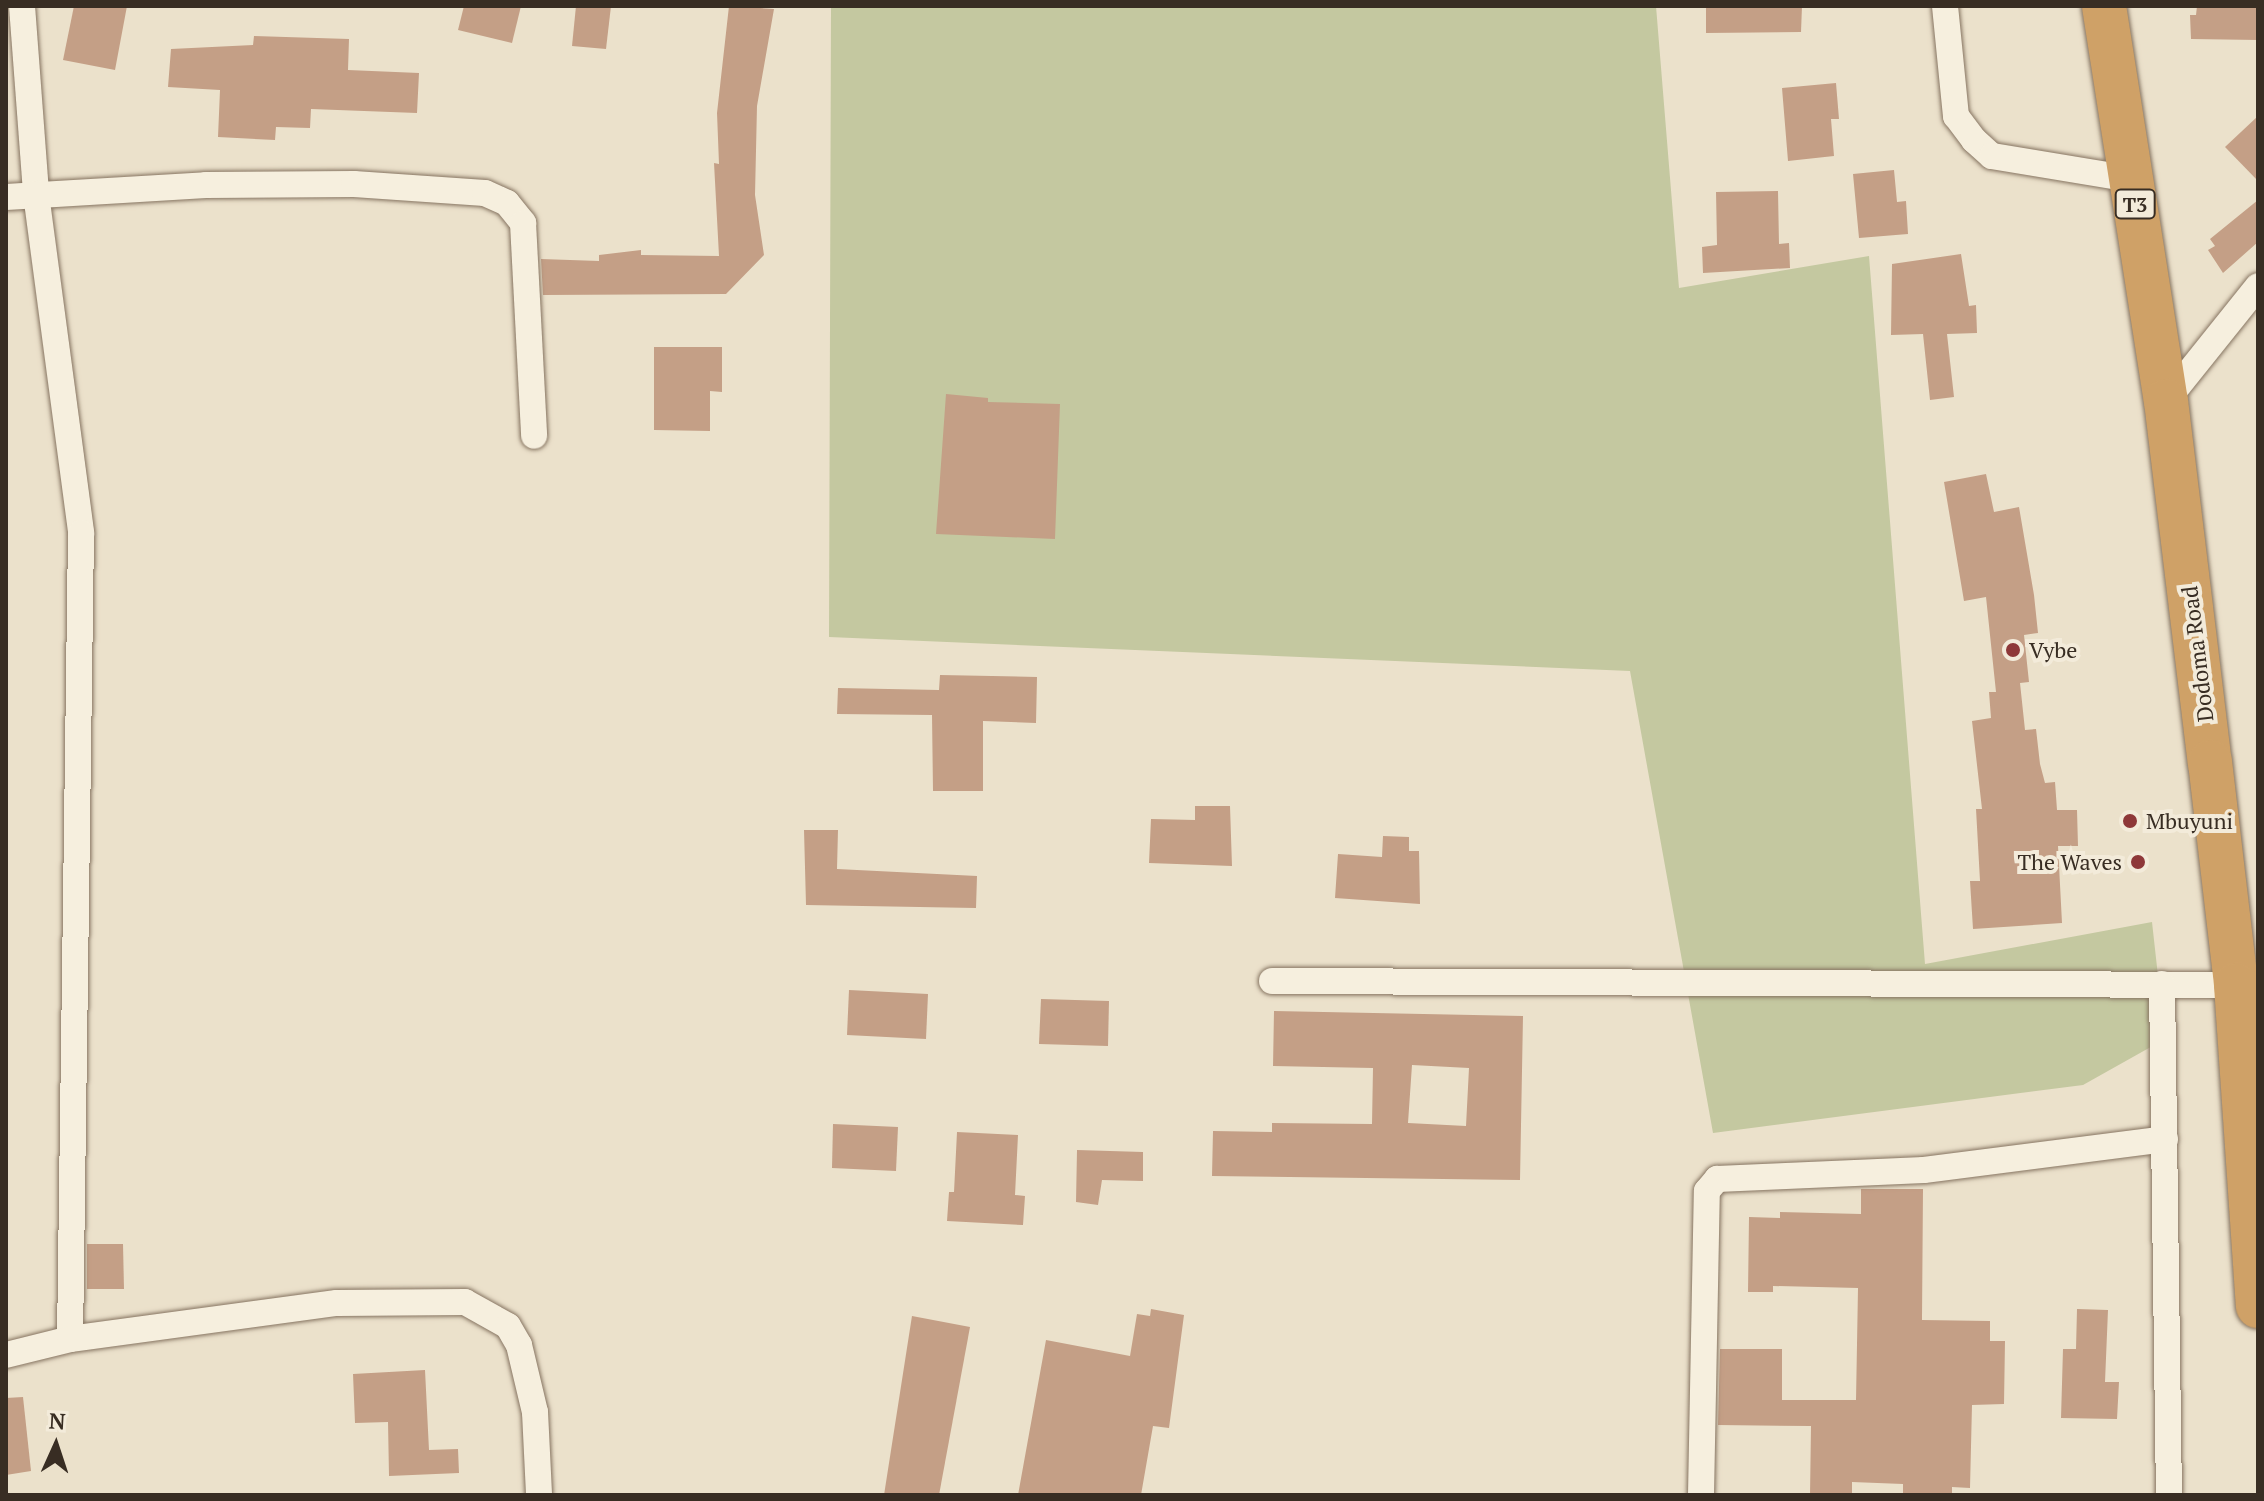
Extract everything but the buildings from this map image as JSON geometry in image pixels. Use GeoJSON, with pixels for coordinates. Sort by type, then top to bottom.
{"type":"FeatureCollection","features":[{"type":"Feature","properties":{"kind":"highway","name":"Dodoma Road"},"geometry":{"type":"LineString","coordinates":[[2104,6],[2166,401],[2236,985],[2256,1214],[2258,1306]]}},
{"type":"Feature","properties":{"kind":"street"},"geometry":{"type":"LineString","coordinates":[[22,6],[36,194],[81,533],[70,1339]]}},
{"type":"Feature","properties":{"kind":"street"},"geometry":{"type":"LineString","coordinates":[[1945,6],[1956,116],[1974,140],[2003,159],[2131,179]]}},
{"type":"Feature","properties":{"kind":"street"},"geometry":{"type":"LineString","coordinates":[[6,197],[139,187],[354,184],[485,193],[507,203],[523,223],[534,436]]}},
{"type":"Feature","properties":{"kind":"street"},"geometry":{"type":"LineString","coordinates":[[2166,401],[2258,286]]}},
{"type":"Feature","properties":{"kind":"street"},"geometry":{"type":"LineString","coordinates":[[1272,981],[2236,985]]}},
{"type":"Feature","properties":{"kind":"street"},"geometry":{"type":"LineString","coordinates":[[2162,984],[2169,1495]]}},
{"type":"Feature","properties":{"kind":"street"},"geometry":{"type":"LineString","coordinates":[[1701,1495],[1707,1191],[1717,1179],[1924,1170],[2165,1139]]}},
{"type":"Feature","properties":{"kind":"street"},"geometry":{"type":"LineString","coordinates":[[6,1355],[70,1339],[337,1303],[465,1302],[508,1326],[519,1345],[535,1412],[539,1495]]}},
{"type":"Feature","properties":{"kind":"green space"},"geometry":{"type":"Polygon","coordinates":[[[831,6],[1656,6],[1679,288],[1869,256],[1925,964],[2152,922],[2165,1039],[2083,1085],[1713,1133],[1630,671],[829,637],[831,6]]]}},
{"type":"Feature","properties":{"kind":"place","name":"Vybe"},"geometry":{"type":"Point","coordinates":[2013,650]}},
{"type":"Feature","properties":{"kind":"place","name":"Mbuyuni"},"geometry":{"type":"Point","coordinates":[2130,821]}},
{"type":"Feature","properties":{"kind":"place","name":"The Waves"},"geometry":{"type":"Point","coordinates":[2138,862]}}]}
